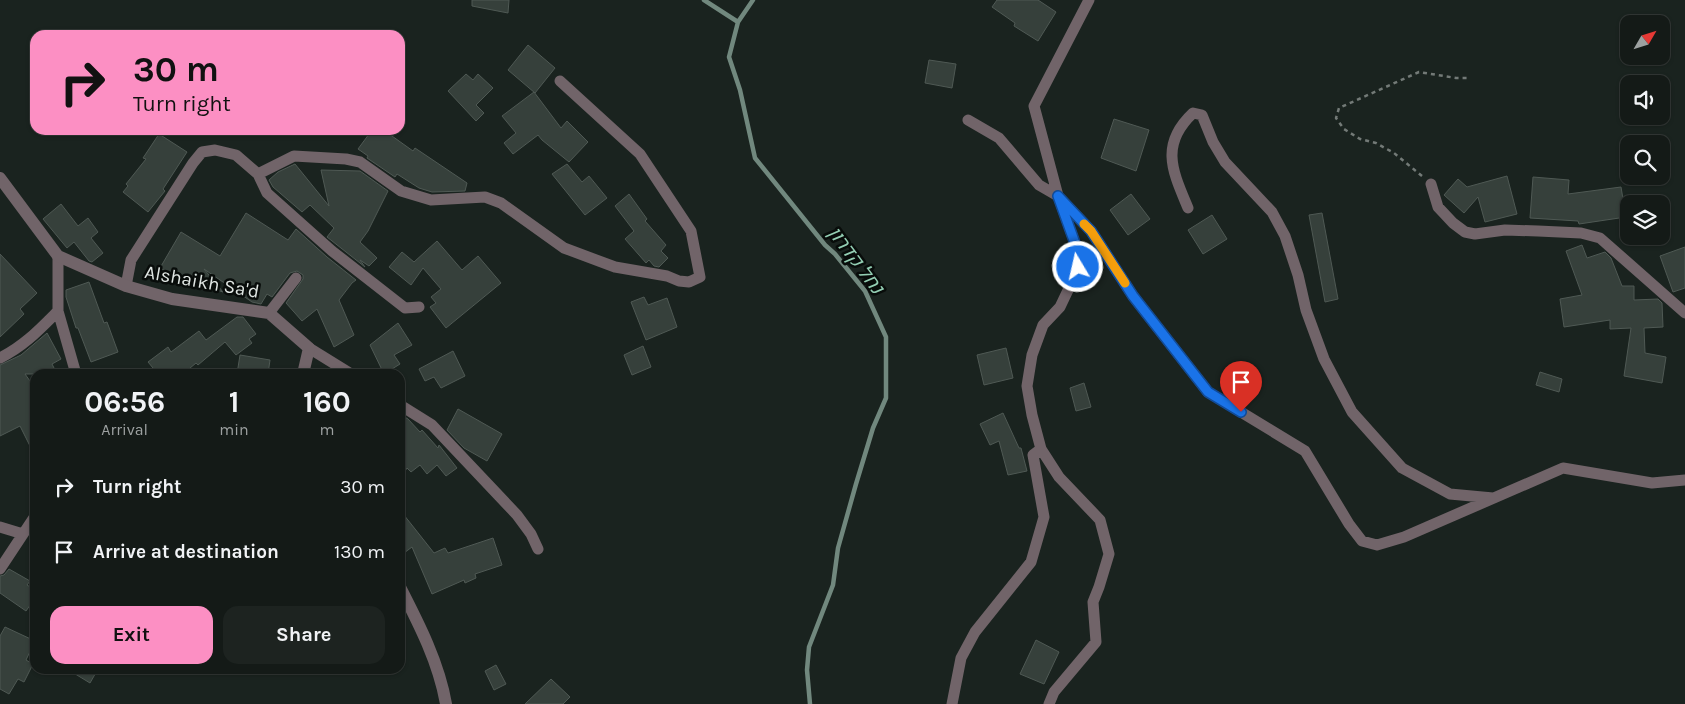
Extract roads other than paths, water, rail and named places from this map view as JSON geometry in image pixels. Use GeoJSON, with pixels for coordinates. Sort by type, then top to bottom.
{"type":"FeatureCollection","features":[{"type":"Feature","properties":{"kind":"street"},"geometry":{"type":"LineString","coordinates":[[1049,704],[1054,692],[1096,642],[1092,602],[1099,587],[1109,554],[1100,520],[1060,478],[1041,449],[1032,414],[1028,386],[1032,355],[1043,325],[1060,307],[1078,267],[1076,246],[1058,196],[1034,106],[1088,0]]}},
{"type":"Feature","properties":{"kind":"street"},"geometry":{"type":"LineString","coordinates":[[258,174],[294,156],[346,159],[360,162],[401,190],[431,200],[485,197],[501,203],[564,248],[615,267],[667,276],[679,281],[689,282],[700,276],[691,231],[640,154],[560,81]]}},
{"type":"Feature","properties":{"kind":"street"},"geometry":{"type":"LineString","coordinates":[[1188,208],[1171,160],[1175,139],[1183,123],[1193,113],[1202,115],[1213,142],[1225,162],[1272,212],[1285,236],[1298,275],[1306,310],[1324,359],[1352,412],[1402,468],[1450,494],[1495,499]]}},
{"type":"Feature","properties":{"kind":"street"},"geometry":{"type":"LineString","coordinates":[[968,120],[999,138],[1039,185],[1058,196],[1091,231],[1133,296],[1208,392],[1305,451],[1349,524],[1362,540],[1377,545],[1404,537],[1563,468],[1652,483],[1685,480]]}},
{"type":"Feature","properties":{"kind":"street"},"geometry":{"type":"LineString","coordinates":[[126,286],[131,260],[193,163],[202,152],[215,150],[236,155],[258,174],[267,192],[332,251],[405,308],[419,306]]}},
{"type":"Feature","properties":{"kind":"street","name":"Alshaikh Sa'd"},"geometry":{"type":"LineString","coordinates":[[0,178],[58,256],[126,286],[172,299],[269,313],[309,348],[343,369]]}},
{"type":"Feature","properties":{"kind":"street"},"geometry":{"type":"LineString","coordinates":[[1431,184],[1438,207],[1452,223],[1465,232],[1476,234],[1505,230],[1538,231],[1581,233],[1600,238],[1685,313]]}},
{"type":"Feature","properties":{"kind":"street"},"geometry":{"type":"LineString","coordinates":[[58,256],[58,311],[75,369]]}},
{"type":"Feature","properties":{"kind":"street"},"geometry":{"type":"LineString","coordinates":[[269,313],[296,278]]}},
{"type":"Feature","properties":{"kind":"street"},"geometry":{"type":"LineString","coordinates":[[0,358],[17,350],[36,334],[58,311]]}},
{"type":"Feature","properties":{"kind":"street"},"geometry":{"type":"LineString","coordinates":[[303,369],[309,348]]}},
{"type":"Feature","properties":{"kind":"street"},"geometry":{"type":"LineString","coordinates":[[405,408],[432,425],[517,515],[531,534],[538,549]]}},
{"type":"Feature","properties":{"kind":"street"},"geometry":{"type":"LineString","coordinates":[[952,704],[961,658],[975,632],[1031,562],[1044,516],[1034,456],[1041,449]]}},
{"type":"Feature","properties":{"kind":"street"},"geometry":{"type":"LineString","coordinates":[[0,569],[30,524]]}},
{"type":"Feature","properties":{"kind":"street"},"geometry":{"type":"LineString","coordinates":[[0,528],[23,534]]}},
{"type":"Feature","properties":{"kind":"street"},"geometry":{"type":"LineString","coordinates":[[405,597],[422,630],[443,688],[446,704]]}},
{"type":"Feature","properties":{"kind":"waterway"},"geometry":{"type":"LineString","coordinates":[[704,0],[738,22]]}},
{"type":"Feature","properties":{"kind":"waterway","name":"נחל קדרון"},"geometry":{"type":"LineString","coordinates":[[753,0],[738,22],[729,57],[740,90],[755,158],[825,245],[835,254],[865,291],[886,337],[886,398],[873,428],[856,484],[838,548],[833,585],[809,647],[807,670],[810,704]]}}]}
